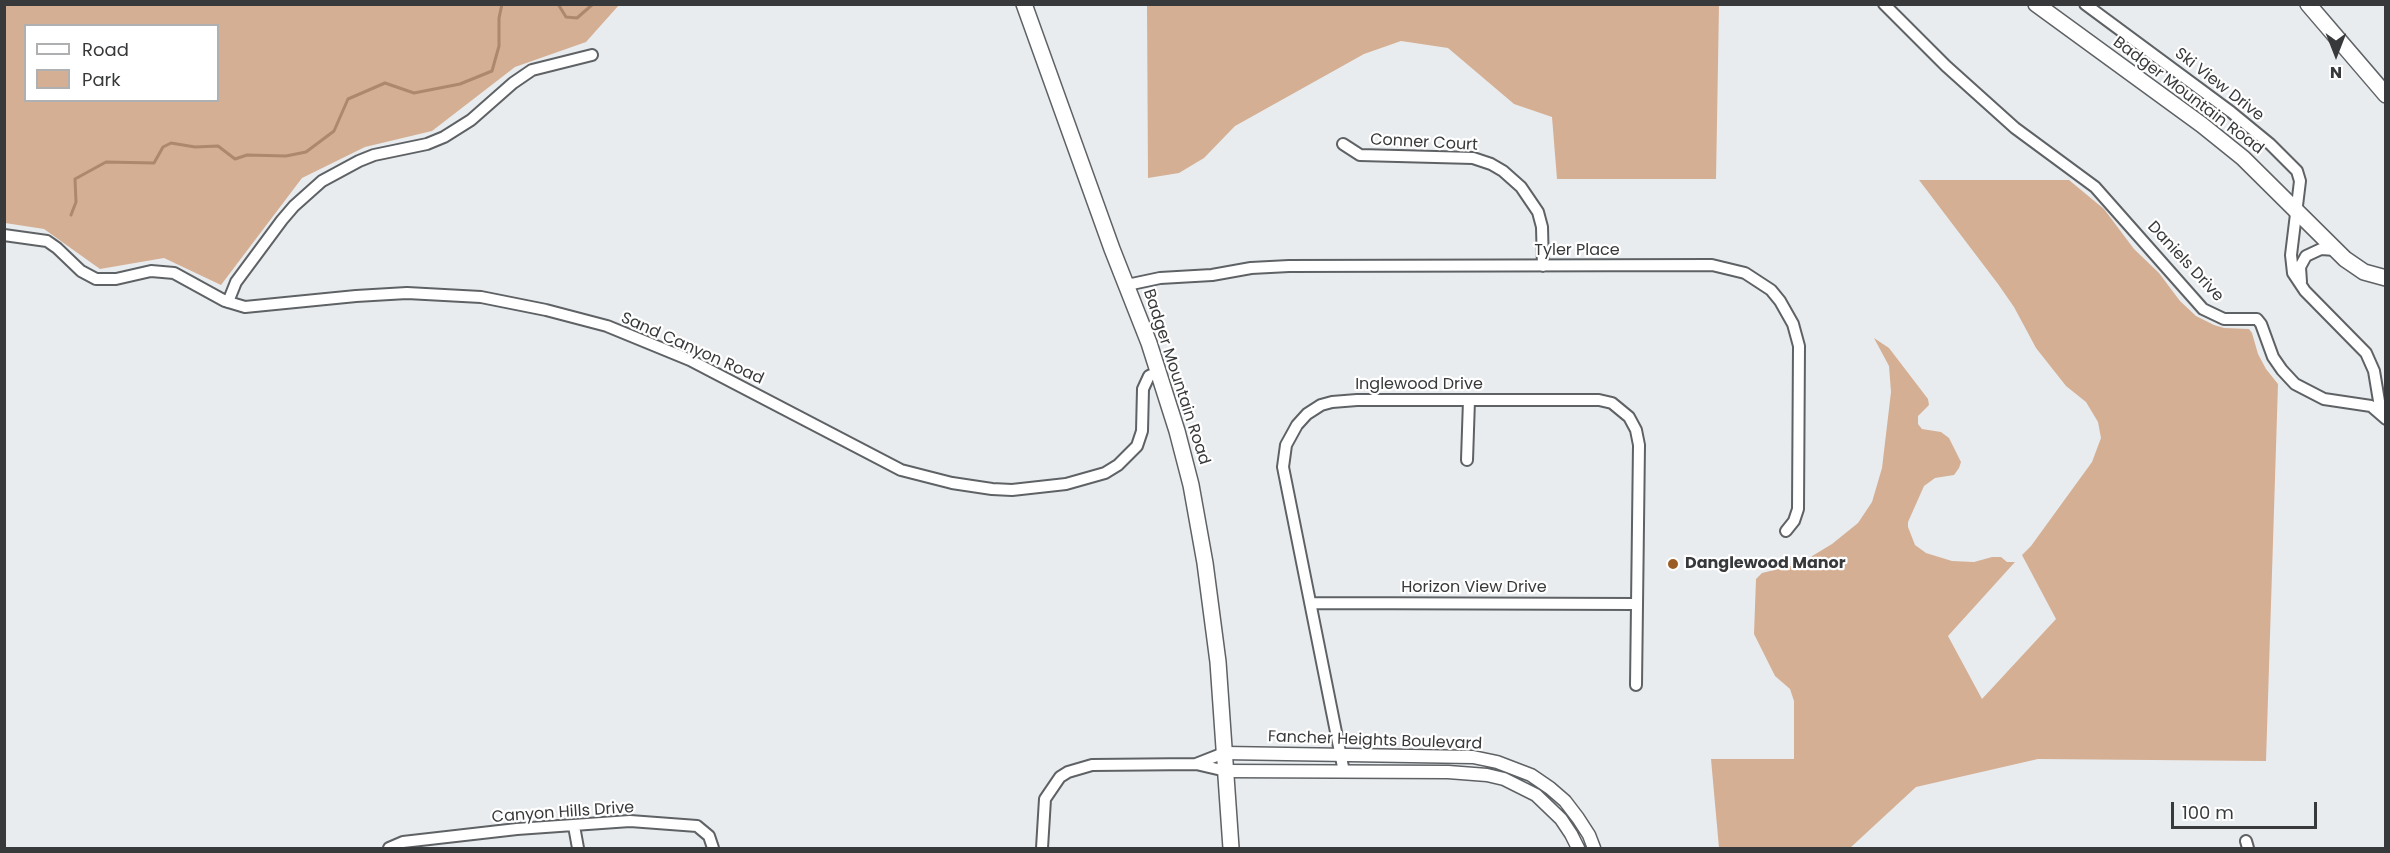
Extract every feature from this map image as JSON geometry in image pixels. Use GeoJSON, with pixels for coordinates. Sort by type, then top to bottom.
{"type":"FeatureCollection","features":[{"type":"Feature","properties":{"kind":"main road","name":"Badger Mountain Road"},"geometry":{"type":"LineString","coordinates":[[1024,4],[1158,372],[1185,463],[1205,562],[1218,662],[1231,849]]}},
{"type":"Feature","properties":{"kind":"main road","name":"Badger Mountain Road"},"geometry":{"type":"LineString","coordinates":[[2036,4],[2227,145],[2336,250],[2364,272],[2385,278]]}},
{"type":"Feature","properties":{"kind":"main road"},"geometry":{"type":"LineString","coordinates":[[2308,4],[2385,95]]}},
{"type":"Feature","properties":{"kind":"street","name":"Daniels Drive"},"geometry":{"type":"LineString","coordinates":[[1884,4],[1946,66],[2015,129],[2095,187],[2204,309],[2224,319],[2250,317],[2259,321],[2273,357],[2295,384],[2324,399],[2371,406],[2383,416]]}},
{"type":"Feature","properties":{"kind":"street","name":"Ski View Drive"},"geometry":{"type":"LineString","coordinates":[[2085,4],[2231,112],[2293,165],[2300,181],[2297,212]]}},
{"type":"Feature","properties":{"kind":"street"},"geometry":{"type":"LineString","coordinates":[[228,302],[236,282],[282,220],[322,181],[374,155],[427,144],[444,136],[471,120],[513,83],[532,70],[592,55]]}},
{"type":"Feature","properties":{"kind":"street","name":"Conner Court"},"geometry":{"type":"LineString","coordinates":[[1343,144],[1360,155],[1473,158],[1503,171],[1521,187],[1538,212],[1542,227],[1543,266]]}},
{"type":"Feature","properties":{"kind":"street","name":"Daniels Drive"},"geometry":{"type":"LineString","coordinates":[[2297,212],[2291,261],[2293,273],[2305,291],[2366,353],[2374,371],[2383,416]]}},
{"type":"Feature","properties":{"kind":"street","name":"Sand Canyon Road"},"geometry":{"type":"LineString","coordinates":[[4,235],[47,241],[81,271],[96,279],[116,279],[151,271],[174,273],[228,302],[254,308],[357,296],[426,294],[481,297],[546,310],[607,326],[690,360],[901,470],[992,489],[1023,489],[1066,484],[1105,473],[1118,465],[1137,446],[1142,431],[1143,389],[1149,376],[1158,372]]}},
{"type":"Feature","properties":{"kind":"street"},"geometry":{"type":"LineString","coordinates":[[2305,291],[2300,267],[2306,256],[2321,249],[2336,250]]}},
{"type":"Feature","properties":{"kind":"street","name":"Tyler Place"},"geometry":{"type":"LineString","coordinates":[[1127,285],[1160,278],[1212,275],[1272,266],[1712,266],[1745,273],[1771,290],[1788,313],[1799,346],[1798,508],[1794,521],[1786,531]]}},
{"type":"Feature","properties":{"kind":"street"},"geometry":{"type":"LineString","coordinates":[[1467,460],[1469,400]]}},
{"type":"Feature","properties":{"kind":"street","name":"Inglewood Drive"},"geometry":{"type":"LineString","coordinates":[[1344,772],[1283,467],[1286,445],[1297,425],[1307,414],[1321,405],[1342,401],[1599,400],[1612,403],[1629,417],[1636,430],[1639,446],[1636,685]]}},
{"type":"Feature","properties":{"kind":"street","name":"Horizon View Drive"},"geometry":{"type":"LineString","coordinates":[[1311,603],[1636,603]]}},
{"type":"Feature","properties":{"kind":"street"},"geometry":{"type":"LineString","coordinates":[[1196,764],[1224,753]]}},
{"type":"Feature","properties":{"kind":"street","name":"Fancher Heights Boulevard"},"geometry":{"type":"LineString","coordinates":[[1224,753],[1473,757],[1515,768],[1550,788],[1565,801],[1589,835],[1594,849]]}},
{"type":"Feature","properties":{"kind":"street"},"geometry":{"type":"LineString","coordinates":[[1042,849],[1045,799],[1060,777],[1068,772],[1092,765],[1196,764],[1226,771]]}},
{"type":"Feature","properties":{"kind":"street","name":"Fancher Heights Boulevard"},"geometry":{"type":"LineString","coordinates":[[1226,771],[1473,773],[1504,779],[1536,795],[1549,806],[1572,834],[1578,849]]}},
{"type":"Feature","properties":{"kind":"street","name":"Canyon Hills Drive"},"geometry":{"type":"LineString","coordinates":[[389,849],[403,842],[630,821],[692,825],[704,830],[709,836],[713,849]]}},
{"type":"Feature","properties":{"kind":"street"},"geometry":{"type":"LineString","coordinates":[[574,826],[578,849]]}},
{"type":"Feature","properties":{"kind":"street"},"geometry":{"type":"LineString","coordinates":[[452,837],[452,849]]}},
{"type":"Feature","properties":{"kind":"green space"},"geometry":{"type":"Polygon","coordinates":[[[5,4],[619,4],[586,42],[515,67],[432,131],[365,147],[302,178],[221,285],[164,258],[100,269],[44,229],[5,223],[5,4]]]}},
{"type":"Feature","properties":{"kind":"green space"},"geometry":{"type":"Polygon","coordinates":[[[1147,5],[1719,5],[1716,179],[1557,179],[1552,117],[1514,104],[1448,48],[1401,41],[1364,54],[1235,126],[1204,158],[1179,173],[1148,178],[1147,5]]]}},
{"type":"Feature","properties":{"kind":"green space"},"geometry":{"type":"Polygon","coordinates":[[[1919,180],[2069,180],[2104,209],[2134,249],[2159,273],[2180,301],[2196,316],[2214,325],[2224,328],[2249,329],[2252,333],[2258,354],[2278,384],[2266,761],[2038,759],[1916,787],[1850,848],[1719,848],[1711,759],[1794,759],[1794,701],[1790,689],[1775,676],[1754,634],[1756,579],[1762,573],[1799,564],[1832,544],[1858,523],[1872,502],[1882,468],[1891,392],[1889,366],[1874,338],[1889,348],[1928,399],[1929,405],[1918,416],[1918,424],[1922,429],[1941,432],[1949,438],[1961,462],[1954,475],[1935,478],[1924,486],[1908,522],[1915,545],[1926,553],[1952,561],[1974,562],[2001,557],[2007,562],[2015,562],[1948,636],[1982,699],[2056,619],[2022,555],[2092,462],[2101,438],[2098,422],[2086,402],[2066,386],[2036,348],[2014,307],[1998,284],[1919,180]]]}},
{"type":"Feature","properties":{"kind":"waterway"},"geometry":{"type":"LineString","coordinates":[[71,215],[76,202],[75,179],[106,162],[154,163],[163,147],[171,143],[195,147],[218,146],[235,159],[247,155],[286,156],[306,152],[334,131],[348,99],[385,83],[414,93],[460,84],[492,71],[499,46],[499,18],[502,4]]}},
{"type":"Feature","properties":{"kind":"waterway"},"geometry":{"type":"LineString","coordinates":[[558,4],[566,17],[577,18],[593,4]]}},
{"type":"Feature","properties":{"kind":"place","name":"Danglewood Manor"},"geometry":{"type":"Point","coordinates":[1673,564]}}]}
